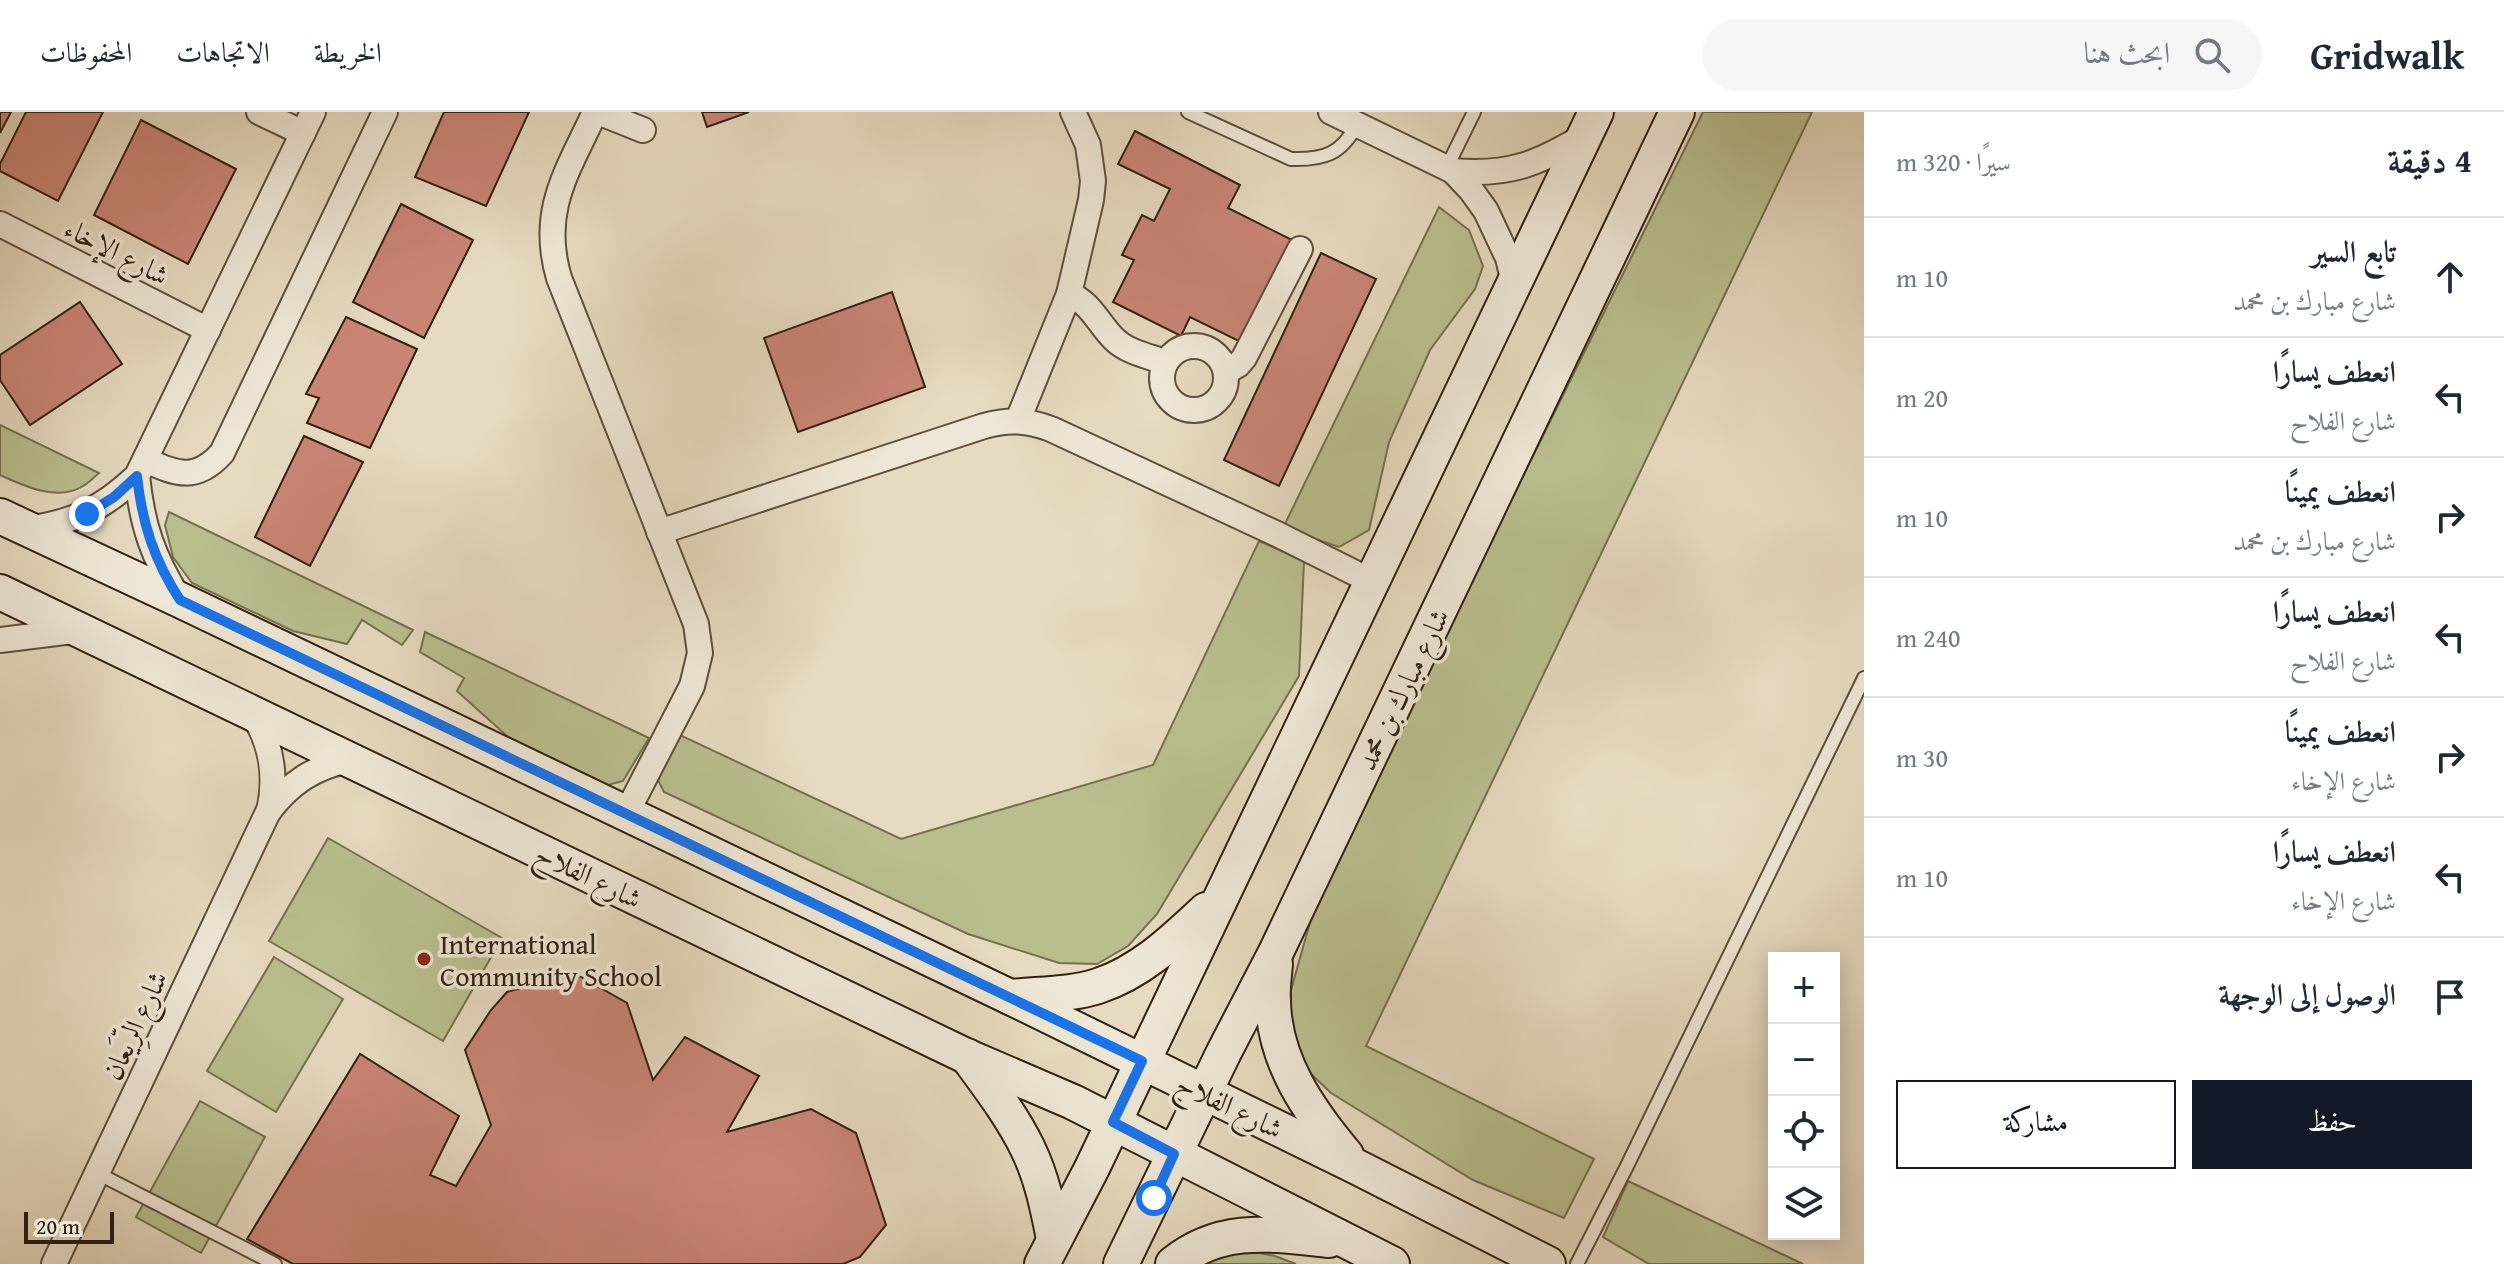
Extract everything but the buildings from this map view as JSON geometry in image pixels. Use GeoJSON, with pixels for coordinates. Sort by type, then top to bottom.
{"type":"FeatureCollection","features":[{"type":"Feature","properties":{"kind":"main road","name":"شارع مبارك بن محمد"},"geometry":{"type":"LineString","coordinates":[[1121,1264],[1276,952],[1677,112]]}},
{"type":"Feature","properties":{"kind":"main road"},"geometry":{"type":"LineString","coordinates":[[1048,1251],[1092,1168],[1590,124]]}},
{"type":"Feature","properties":{"kind":"main road","name":"شارع الفلاح"},"geometry":{"type":"LineString","coordinates":[[14,523],[1010,997],[1548,1264]]}},
{"type":"Feature","properties":{"kind":"main road","name":"شارع الفلاح"},"geometry":{"type":"LineString","coordinates":[[0,592],[966,1056],[1073,1102],[1392,1264]]}},
{"type":"Feature","properties":{"kind":"main road"},"geometry":{"type":"LineString","coordinates":[[1010,997],[1097,986],[1122,976],[1159,951],[1219,899]]}},
{"type":"Feature","properties":{"kind":"main road"},"geometry":{"type":"LineString","coordinates":[[1276,952],[1273,1002],[1278,1044],[1295,1084],[1318,1122],[1355,1166]]}},
{"type":"Feature","properties":{"kind":"main road"},"geometry":{"type":"LineString","coordinates":[[966,1056],[1003,1106],[1028,1150],[1045,1195],[1048,1251]]}},
{"type":"Feature","properties":{"kind":"main road"},"geometry":{"type":"LineString","coordinates":[[1173,1264],[1191,1250],[1232,1235],[1276,1234],[1349,1242]]}},
{"type":"Feature","properties":{"kind":"street"},"geometry":{"type":"LineString","coordinates":[[14,523],[58,524],[87,514],[114,497],[141,468],[308,123],[259,112]]}},
{"type":"Feature","properties":{"kind":"street"},"geometry":{"type":"LineString","coordinates":[[141,468],[185,473],[207,467],[222,453],[385,112]]}},
{"type":"Feature","properties":{"kind":"street"},"geometry":{"type":"LineString","coordinates":[[626,814],[692,686],[700,653],[696,624],[559,278],[553,258],[552,217],[557,196],[596,112],[643,130]]}},
{"type":"Feature","properties":{"kind":"street"},"geometry":{"type":"LineString","coordinates":[[1018,420],[1069,294],[1091,200],[1093,181],[1088,145],[1073,112]]}},
{"type":"Feature","properties":{"kind":"street"},"geometry":{"type":"LineString","coordinates":[[1331,112],[1450,169],[1471,190],[1498,234],[1514,283]]}},
{"type":"Feature","properties":{"kind":"street"},"geometry":{"type":"LineString","coordinates":[[1450,169],[1488,173],[1522,168],[1544,160],[1590,124]]}},
{"type":"Feature","properties":{"kind":"street","name":"شارع الإخاء"},"geometry":{"type":"LineString","coordinates":[[0,224],[208,330]]}},
{"type":"Feature","properties":{"kind":"street"},"geometry":{"type":"LineString","coordinates":[[1226,372],[1244,358],[1300,249]]}},
{"type":"Feature","properties":{"kind":"street"},"geometry":{"type":"LineString","coordinates":[[1069,294],[1084,302],[1122,345],[1165,362]]}},
{"type":"Feature","properties":{"kind":"street"},"geometry":{"type":"LineString","coordinates":[[1182,347],[1204,347],[1222,361],[1226,372],[1223,394],[1206,409],[1184,409],[1174,403],[1162,384],[1165,362],[1182,347]]}},
{"type":"Feature","properties":{"kind":"street"},"geometry":{"type":"LineString","coordinates":[[659,532],[984,426],[1018,420],[1051,429],[1371,581]]}},
{"type":"Feature","properties":{"kind":"street"},"geometry":{"type":"LineString","coordinates":[[141,468],[140,509],[149,541],[162,571],[180,600]]}},
{"type":"Feature","properties":{"kind":"street"},"geometry":{"type":"LineString","coordinates":[[0,640],[81,630]]}},
{"type":"Feature","properties":{"kind":"street","name":"شارع الرِّيَعان"},"geometry":{"type":"LineString","coordinates":[[54,1264],[268,812],[272,795],[272,761],[262,729],[253,714]]}},
{"type":"Feature","properties":{"kind":"street","name":"شارع الرِّيَعان"},"geometry":{"type":"LineString","coordinates":[[268,812],[290,786],[303,777],[317,769],[349,760]]}},
{"type":"Feature","properties":{"kind":"lane"},"geometry":{"type":"LineString","coordinates":[[1188,112],[1291,159],[1307,159],[1333,152],[1348,142],[1357,124]]}},
{"type":"Feature","properties":{"kind":"lane"},"geometry":{"type":"LineString","coordinates":[[1450,169],[1474,112]]}},
{"type":"Feature","properties":{"kind":"lane"},"geometry":{"type":"LineString","coordinates":[[1577,1264],[1864,678]]}},
{"type":"Feature","properties":{"kind":"lane"},"geometry":{"type":"LineString","coordinates":[[97,1173],[275,1264]]}},
{"type":"Feature","properties":{"kind":"green space"},"geometry":{"type":"Polygon","coordinates":[[[1703,112],[1812,112],[1366,1046],[1594,1159],[1564,1218],[1473,1180],[1331,1093],[1309,1072],[1295,1048],[1290,1023],[1291,990],[1320,887],[1703,112]]]}},
{"type":"Feature","properties":{"kind":"green space"},"geometry":{"type":"Polygon","coordinates":[[[1439,207],[1469,230],[1483,266],[1475,289],[1430,350],[1389,442],[1369,530],[1339,547],[1283,528],[1439,207]]]}},
{"type":"Feature","properties":{"kind":"green space"},"geometry":{"type":"Polygon","coordinates":[[[0,425],[99,473],[83,486],[63,493],[41,491],[0,475],[0,425]]]}},
{"type":"Feature","properties":{"kind":"green space"},"geometry":{"type":"Polygon","coordinates":[[[169,512],[413,630],[402,645],[362,620],[347,644],[293,631],[192,583],[173,557],[165,525],[169,512]]]}},
{"type":"Feature","properties":{"kind":"green space"},"geometry":{"type":"Polygon","coordinates":[[[1259,541],[1304,561],[1299,676],[1157,914],[1128,946],[1097,964],[1059,963],[968,934],[664,792],[658,780],[680,735],[901,839],[1153,765],[1259,541]]]}},
{"type":"Feature","properties":{"kind":"green space"},"geometry":{"type":"Polygon","coordinates":[[[425,632],[649,738],[623,781],[608,785],[508,737],[457,691],[464,678],[420,652],[425,632]]]}},
{"type":"Feature","properties":{"kind":"green space"},"geometry":{"type":"Polygon","coordinates":[[[328,838],[502,938],[443,1041],[269,941],[328,838]]]}},
{"type":"Feature","properties":{"kind":"green space"},"geometry":{"type":"Polygon","coordinates":[[[274,957],[343,999],[276,1112],[207,1071],[274,957]]]}},
{"type":"Feature","properties":{"kind":"green space"},"geometry":{"type":"Polygon","coordinates":[[[200,1101],[265,1137],[201,1253],[136,1217],[200,1101]]]}},
{"type":"Feature","properties":{"kind":"green space"},"geometry":{"type":"Polygon","coordinates":[[[1628,1181],[1803,1264],[1649,1264],[1603,1237],[1628,1181]]]}},
{"type":"Feature","properties":{"kind":"green space"},"geometry":{"type":"Polygon","coordinates":[[[1240,1249],[1275,1256],[1296,1264],[1191,1264],[1240,1249]]]}},
{"type":"Feature","properties":{"kind":"place","name":"International Community School"},"geometry":{"type":"Point","coordinates":[424,959]}},
{"type":"Feature","properties":{"kind":"route"},"geometry":{"type":"LineString","coordinates":[[87,514],[114,497],[137,476],[140,509],[149,541],[162,571],[180,600],[1142,1061],[1113,1122],[1174,1154],[1154,1198]]}}]}
